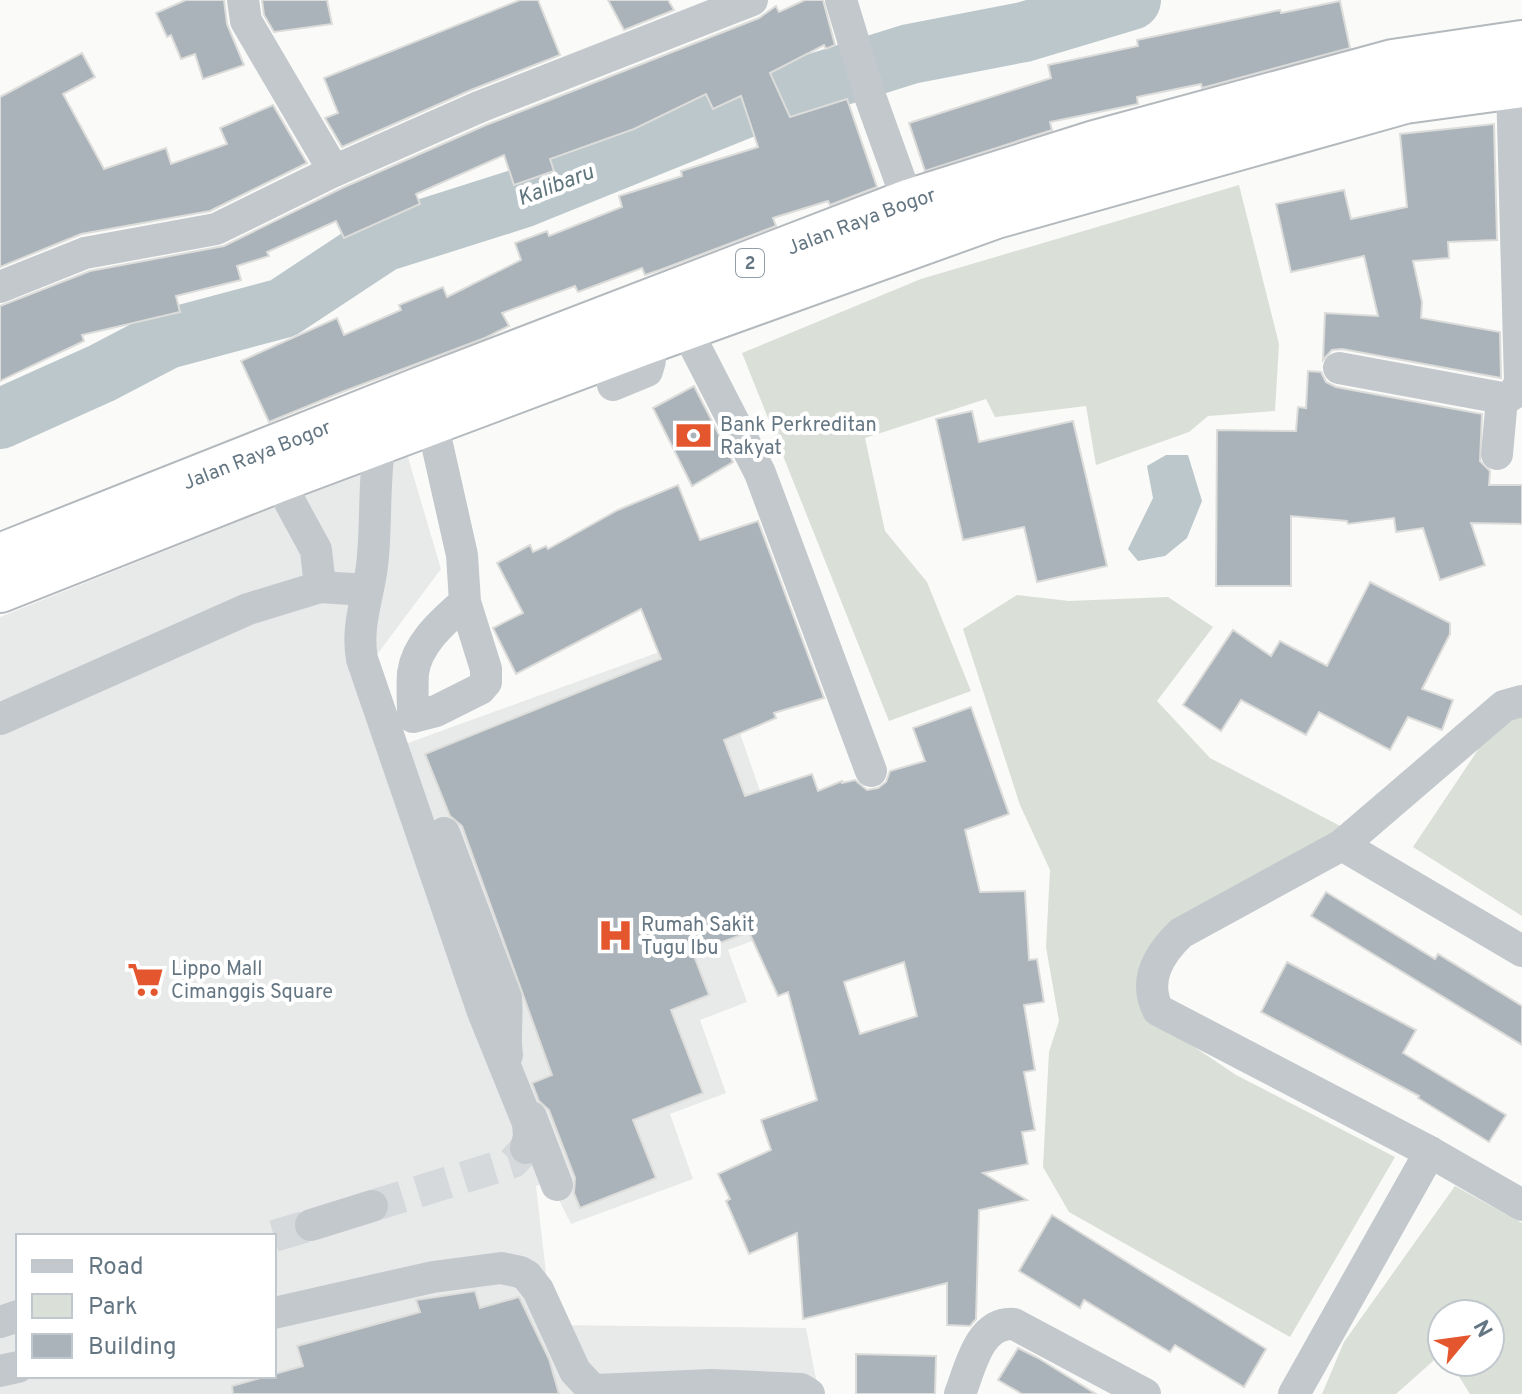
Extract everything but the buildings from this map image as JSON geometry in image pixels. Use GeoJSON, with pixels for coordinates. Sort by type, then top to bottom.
{"type":"FeatureCollection","features":[{"type":"Feature","properties":{"kind":"highway","name":"Jalan Raya Bogor"},"geometry":{"type":"LineString","coordinates":[[0,590],[380,442],[426,406],[908,202],[1095,143],[1393,62],[1522,43]]}},
{"type":"Feature","properties":{"kind":"highway","name":"Jalan Raya Bogor"},"geometry":{"type":"LineString","coordinates":[[0,556],[426,406],[643,343],[996,216],[1405,101],[1517,85]]}},
{"type":"Feature","properties":{"kind":"street"},"geometry":{"type":"LineString","coordinates":[[243,0],[246,21],[334,171]]}},
{"type":"Feature","properties":{"kind":"street"},"geometry":{"type":"LineString","coordinates":[[0,287],[85,253],[216,229],[334,171],[479,107],[752,0]]}},
{"type":"Feature","properties":{"kind":"street"},"geometry":{"type":"LineString","coordinates":[[841,0],[871,99],[908,202]]}},
{"type":"Feature","properties":{"kind":"street"},"geometry":{"type":"LineString","coordinates":[[1339,368],[1502,398],[1514,394],[1520,382],[1517,85]]}},
{"type":"Feature","properties":{"kind":"street"},"geometry":{"type":"LineString","coordinates":[[685,327],[760,473],[871,771]]}},
{"type":"Feature","properties":{"kind":"street"},"geometry":{"type":"LineString","coordinates":[[613,385],[647,371],[650,361],[643,343]]}},
{"type":"Feature","properties":{"kind":"street"},"geometry":{"type":"LineString","coordinates":[[1497,454],[1502,398]]}},
{"type":"Feature","properties":{"kind":"street"},"geometry":{"type":"LineString","coordinates":[[413,717],[447,706],[480,689],[486,682],[486,669],[465,602],[462,555],[426,406]]}},
{"type":"Feature","properties":{"kind":"street"},"geometry":{"type":"LineString","coordinates":[[380,442],[376,466],[372,566],[358,640],[483,1012],[528,1123],[526,1148]]}},
{"type":"Feature","properties":{"kind":"street"},"geometry":{"type":"LineString","coordinates":[[278,480],[316,550],[320,587]]}},
{"type":"Feature","properties":{"kind":"street"},"geometry":{"type":"LineString","coordinates":[[0,719],[281,597],[320,587],[367,590]]}},
{"type":"Feature","properties":{"kind":"street"},"geometry":{"type":"LineString","coordinates":[[465,602],[446,619],[418,654],[413,671],[416,761],[506,998],[508,1016],[504,1038],[508,1057],[557,1185]]}},
{"type":"Feature","properties":{"kind":"street"},"geometry":{"type":"LineString","coordinates":[[1522,701],[1504,706],[1342,845],[1181,933],[1171,942],[1154,970],[1150,988],[1158,1010],[1430,1152],[1522,1205]]}},
{"type":"Feature","properties":{"kind":"street"},"geometry":{"type":"LineString","coordinates":[[1342,845],[1522,951]]}},
{"type":"Feature","properties":{"kind":"street"},"geometry":{"type":"LineString","coordinates":[[1294,1394],[1430,1152]]}},
{"type":"Feature","properties":{"kind":"street"},"geometry":{"type":"LineString","coordinates":[[311,1225],[372,1206]]}},
{"type":"Feature","properties":{"kind":"street"},"geometry":{"type":"LineString","coordinates":[[276,1313],[433,1277],[501,1268],[520,1272],[534,1283],[575,1371],[596,1390],[711,1385],[801,1389],[809,1394]]}},
{"type":"Feature","properties":{"kind":"street"},"geometry":{"type":"LineString","coordinates":[[960,1394],[982,1341],[988,1332],[1006,1323],[1014,1324],[1145,1394]]}},
{"type":"Feature","properties":{"kind":"shaded area"},"geometry":{"type":"Polygon","coordinates":[[[407,454],[441,569],[373,660],[397,747],[706,635],[805,921],[728,950],[747,1002],[700,1020],[726,1093],[670,1114],[693,1179],[571,1224],[550,1182],[536,1186],[552,1325],[806,1328],[819,1394],[0,1394],[0,617],[407,454]]]}},
{"type":"Feature","properties":{"kind":"shaded area"},"geometry":{"type":"Polygon","coordinates":[[[1166,455],[1188,455],[1202,501],[1187,538],[1165,556],[1138,561],[1128,549],[1153,498],[1147,466],[1166,455]]]}},
{"type":"Feature","properties":{"kind":"green space"},"geometry":{"type":"Polygon","coordinates":[[[1239,185],[1279,344],[1275,411],[1208,416],[1189,432],[1096,465],[1086,406],[995,417],[986,399],[865,438],[885,531],[927,582],[971,691],[889,721],[742,353],[921,279],[1239,185]]]}},
{"type":"Feature","properties":{"kind":"green space"},"geometry":{"type":"Polygon","coordinates":[[[1017,595],[1069,601],[1168,597],[1213,627],[1157,701],[1210,758],[1346,829],[1151,971],[1169,1030],[1236,1075],[1395,1157],[1290,1337],[1069,1212],[1043,1167],[1049,1052],[1059,1021],[1046,947],[1050,870],[1020,805],[963,629],[1017,595]]]}},
{"type":"Feature","properties":{"kind":"green space"},"geometry":{"type":"Polygon","coordinates":[[[1506,708],[1522,717],[1522,916],[1413,847],[1506,708]]]}},
{"type":"Feature","properties":{"kind":"green space"},"geometry":{"type":"Polygon","coordinates":[[[1455,1186],[1522,1223],[1522,1394],[1470,1394],[1460,1378],[1506,1378],[1506,1298],[1426,1298],[1426,1367],[1396,1394],[1322,1394],[1344,1342],[1455,1186]]]}},
{"type":"Feature","properties":{"kind":"waterway","name":"Kalibaru"},"geometry":{"type":"LineString","coordinates":[[0,419],[102,373],[167,339],[283,308],[383,242],[522,198],[772,97],[910,54],[1024,32],[1131,0]]}},
{"type":"Feature","properties":{"kind":"tunnel"},"geometry":{"type":"LineString","coordinates":[[372,1206],[513,1162],[526,1148]]}},
{"type":"Feature","properties":{"kind":"tunnel"},"geometry":{"type":"LineString","coordinates":[[276,1235],[311,1225]]}},
{"type":"Feature","properties":{"kind":"place","name":"Bank Perkreditan Rakyat"},"geometry":{"type":"Point","coordinates":[694,435]}},
{"type":"Feature","properties":{"kind":"place","name":"Rumah Sakit Tugu Ibu"},"geometry":{"type":"Point","coordinates":[615,936]}},
{"type":"Feature","properties":{"kind":"place","name":"Lippo Mall Cimanggis Square"},"geometry":{"type":"Point","coordinates":[145,979]}}]}
